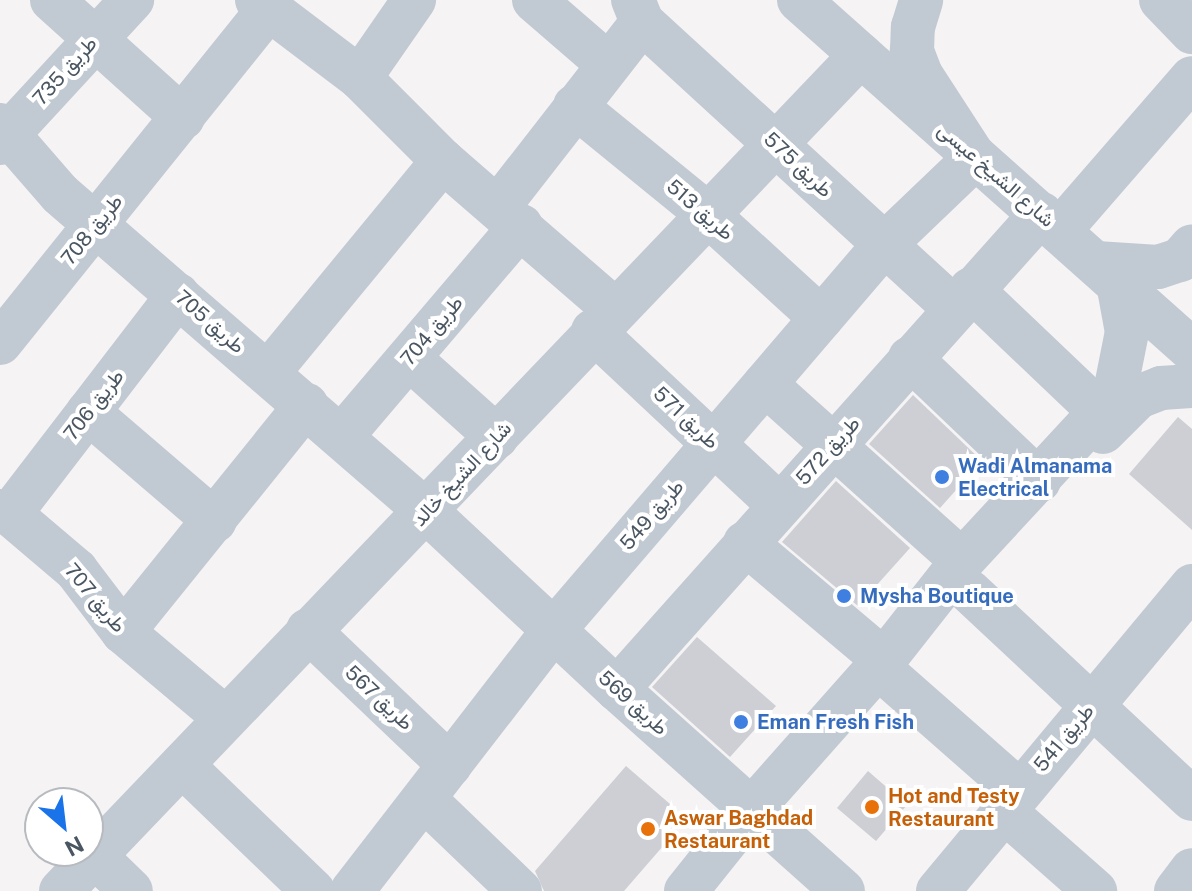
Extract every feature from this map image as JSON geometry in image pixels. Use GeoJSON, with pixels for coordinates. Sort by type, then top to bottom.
{"type":"FeatureCollection","features":[{"type":"Feature","properties":{"kind":"street"},"geometry":{"type":"LineString","coordinates":[[52,0],[183,118]]}},
{"type":"Feature","properties":{"kind":"street","name":"طريق 735"},"geometry":{"type":"LineString","coordinates":[[3,134],[132,0]]}},
{"type":"Feature","properties":{"kind":"street"},"geometry":{"type":"LineString","coordinates":[[360,78],[414,0]]}},
{"type":"Feature","properties":{"kind":"street"},"geometry":{"type":"LineString","coordinates":[[534,0],[608,64]]}},
{"type":"Feature","properties":{"kind":"street","name":"شارع الشيخ عيسى"},"geometry":{"type":"LineString","coordinates":[[799,0],[1192,350]]}},
{"type":"Feature","properties":{"kind":"street"},"geometry":{"type":"LineString","coordinates":[[921,0],[913,27],[912,51],[921,75],[975,158]]}},
{"type":"Feature","properties":{"kind":"street"},"geometry":{"type":"LineString","coordinates":[[1161,0],[1192,32]]}},
{"type":"Feature","properties":{"kind":"street","name":"طريق 571"},"geometry":{"type":"LineString","coordinates":[[262,5],[360,78],[443,161],[510,216],[714,443],[779,505]]}},
{"type":"Feature","properties":{"kind":"street","name":"طريق 708"},"geometry":{"type":"LineString","coordinates":[[4,330],[96,225],[183,118],[262,5]]}},
{"type":"Feature","properties":{"kind":"street","name":"طريق 704"},"geometry":{"type":"LineString","coordinates":[[342,436],[409,358],[510,216],[575,106],[608,64],[638,11]]}},
{"type":"Feature","properties":{"kind":"street","name":"طريق 575"},"geometry":{"type":"LineString","coordinates":[[638,11],[884,245],[962,299],[1100,412]]}},
{"type":"Feature","properties":{"kind":"street","name":"شارع الشيخ خالد"},"geometry":{"type":"LineString","coordinates":[[104,847],[308,630],[427,512],[706,213],[861,55]]}},
{"type":"Feature","properties":{"kind":"street","name":"طريق 572"},"geometry":{"type":"LineString","coordinates":[[617,689],[962,299],[1050,222],[1192,78]]}},
{"type":"Feature","properties":{"kind":"street","name":"طريق 513"},"geometry":{"type":"LineString","coordinates":[[575,106],[706,213],[821,318]]}},
{"type":"Feature","properties":{"kind":"street","name":"طريق 705"},"geometry":{"type":"LineString","coordinates":[[3,134],[60,194],[427,512]]}},
{"type":"Feature","properties":{"kind":"street","name":"طريق 549"},"geometry":{"type":"LineString","coordinates":[[352,891],[554,630],[884,245],[975,158]]}},
{"type":"Feature","properties":{"kind":"street"},"geometry":{"type":"LineString","coordinates":[[268,373],[443,161]]}},
{"type":"Feature","properties":{"kind":"street"},"geometry":{"type":"LineString","coordinates":[[686,891],[762,820],[889,670],[1039,481],[1115,392],[1127,332],[1107,273],[1158,267],[1180,260],[1192,246]]}},
{"type":"Feature","properties":{"kind":"street","name":"طريق 706"},"geometry":{"type":"LineString","coordinates":[[5,513],[178,295]]}},
{"type":"Feature","properties":{"kind":"street"},"geometry":{"type":"LineString","coordinates":[[409,358],[497,437]]}},
{"type":"Feature","properties":{"kind":"street"},"geometry":{"type":"LineString","coordinates":[[910,358],[1039,481]]}},
{"type":"Feature","properties":{"kind":"street"},"geometry":{"type":"LineString","coordinates":[[765,384],[965,576],[1091,705],[1192,799]]}},
{"type":"Feature","properties":{"kind":"street"},"geometry":{"type":"LineString","coordinates":[[965,576],[1116,416],[1138,397],[1161,388],[1192,386]]}},
{"type":"Feature","properties":{"kind":"street"},"geometry":{"type":"LineString","coordinates":[[123,632],[306,405]]}},
{"type":"Feature","properties":{"kind":"street"},"geometry":{"type":"LineString","coordinates":[[88,412],[215,521]]}},
{"type":"Feature","properties":{"kind":"street","name":"طريق 569"},"geometry":{"type":"LineString","coordinates":[[427,512],[617,689],[843,891]]}},
{"type":"Feature","properties":{"kind":"street","name":"طريق 707"},"geometry":{"type":"LineString","coordinates":[[5,513],[76,570],[123,632],[225,718]]}},
{"type":"Feature","properties":{"kind":"street"},"geometry":{"type":"LineString","coordinates":[[745,543],[889,670],[1095,891]]}},
{"type":"Feature","properties":{"kind":"street","name":"طريق 541"},"geometry":{"type":"LineString","coordinates":[[938,891],[1091,705],[1190,593]]}},
{"type":"Feature","properties":{"kind":"street","name":"طريق 567"},"geometry":{"type":"LineString","coordinates":[[308,630],[450,765]]}},
{"type":"Feature","properties":{"kind":"street"},"geometry":{"type":"LineString","coordinates":[[182,765],[313,891]]}},
{"type":"Feature","properties":{"kind":"street"},"geometry":{"type":"LineString","coordinates":[[424,799],[520,891]]}},
{"type":"Feature","properties":{"kind":"street"},"geometry":{"type":"LineString","coordinates":[[721,891],[762,820]]}},
{"type":"Feature","properties":{"kind":"street"},"geometry":{"type":"LineString","coordinates":[[104,865],[131,891]]}},
{"type":"Feature","properties":{"kind":"street","name":"شارع الشيخ خالد"},"geometry":{"type":"LineString","coordinates":[[61,891],[84,867]]}},
{"type":"Feature","properties":{"kind":"street"},"geometry":{"type":"LineString","coordinates":[[1176,891],[1192,870]]}},
{"type":"Feature","properties":{"kind":"building"},"geometry":{"type":"Polygon","coordinates":[[[913,395],[982,461],[940,508],[869,444],[913,395]]]}},
{"type":"Feature","properties":{"kind":"building"},"geometry":{"type":"Polygon","coordinates":[[[1178,417],[1192,429],[1192,530],[1129,474],[1178,417]]]}},
{"type":"Feature","properties":{"kind":"building"},"geometry":{"type":"Polygon","coordinates":[[[836,481],[910,548],[858,606],[782,542],[836,481]]]}},
{"type":"Feature","properties":{"kind":"building"},"geometry":{"type":"Polygon","coordinates":[[[697,637],[776,706],[730,757],[652,687],[697,637]]]}},
{"type":"Feature","properties":{"kind":"building"},"geometry":{"type":"Polygon","coordinates":[[[626,766],[670,804],[670,838],[624,891],[544,891],[535,871],[626,766]]]}},
{"type":"Feature","properties":{"kind":"building","name":"Hot and Testy Restaurant"},"geometry":{"type":"Polygon","coordinates":[[[868,771],[907,805],[876,841],[837,808],[868,771]]]}},
{"type":"Feature","properties":{"kind":"place","name":"Wadi Almanama Electrical"},"geometry":{"type":"Point","coordinates":[942,477]}},
{"type":"Feature","properties":{"kind":"place","name":"Mysha Boutique"},"geometry":{"type":"Point","coordinates":[844,596]}},
{"type":"Feature","properties":{"kind":"place","name":"Eman Fresh Fish"},"geometry":{"type":"Point","coordinates":[741,722]}},
{"type":"Feature","properties":{"kind":"place","name":"Hot and Testy Restaurant"},"geometry":{"type":"Point","coordinates":[872,807]}},
{"type":"Feature","properties":{"kind":"place","name":"Aswar Baghdad Restaurant"},"geometry":{"type":"Point","coordinates":[648,829]}}]}
